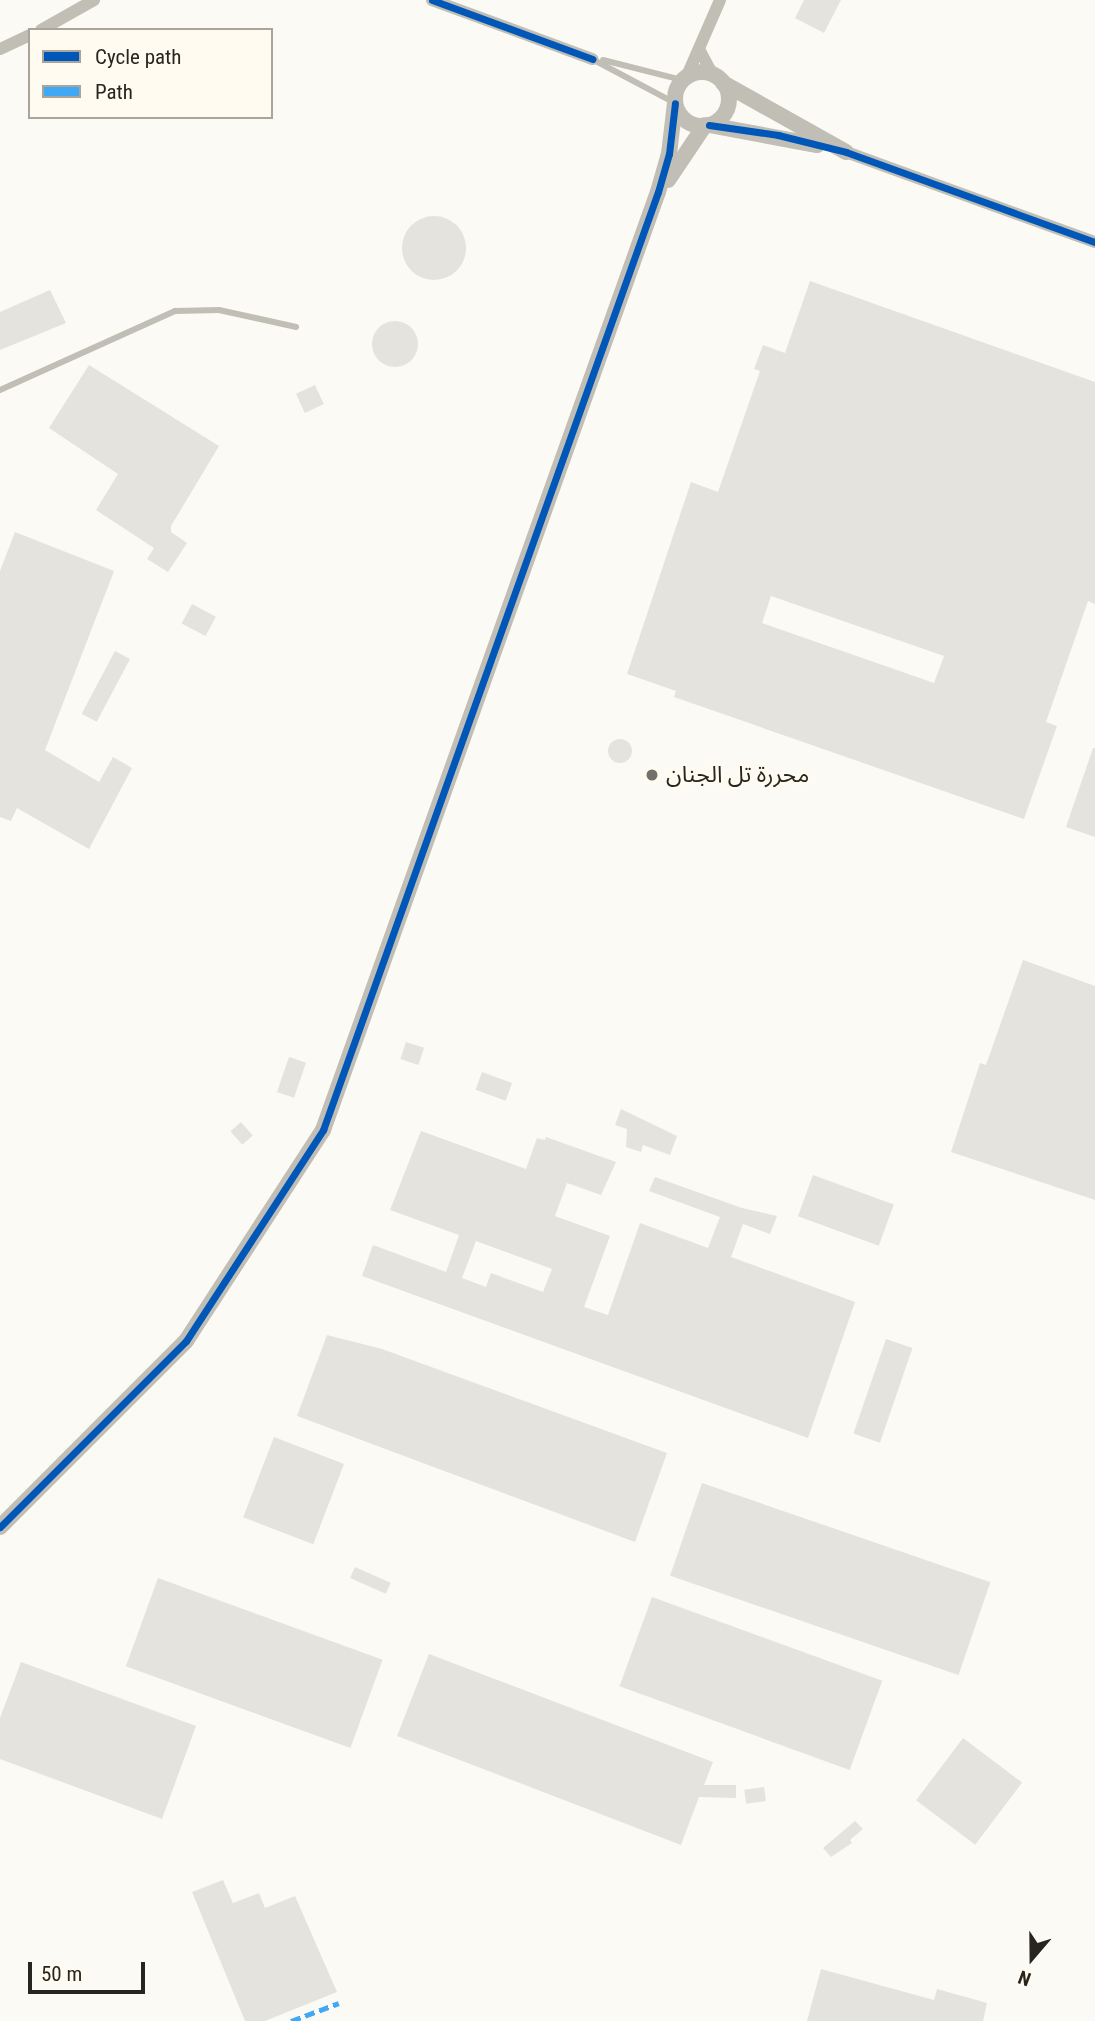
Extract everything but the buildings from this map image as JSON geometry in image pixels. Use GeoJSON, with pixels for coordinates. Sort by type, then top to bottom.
{"type":"FeatureCollection","features":[{"type":"Feature","properties":{"kind":"street"},"geometry":{"type":"LineString","coordinates":[[45,28],[94,0]]}},
{"type":"Feature","properties":{"kind":"street"},"geometry":{"type":"LineString","coordinates":[[432,0],[592,59]]}},
{"type":"Feature","properties":{"kind":"street"},"geometry":{"type":"LineString","coordinates":[[0,1527],[186,1341],[323,1130],[658,192],[669,154],[675,103],[720,0]]}},
{"type":"Feature","properties":{"kind":"street"},"geometry":{"type":"LineString","coordinates":[[0,49],[28,36]]}},
{"type":"Feature","properties":{"kind":"street"},"geometry":{"type":"LineString","coordinates":[[658,192],[707,125],[727,108],[718,79],[699,49]]}},
{"type":"Feature","properties":{"kind":"street"},"geometry":{"type":"LineString","coordinates":[[684,79],[699,72],[718,79],[846,152]]}},
{"type":"Feature","properties":{"kind":"street"},"geometry":{"type":"LineString","coordinates":[[675,103],[685,121],[778,135],[846,152],[1095,242]]}},
{"type":"Feature","properties":{"kind":"lane"},"geometry":{"type":"LineString","coordinates":[[592,59],[684,79]]}},
{"type":"Feature","properties":{"kind":"lane"},"geometry":{"type":"LineString","coordinates":[[592,59],[675,103]]}},
{"type":"Feature","properties":{"kind":"lane"},"geometry":{"type":"LineString","coordinates":[[0,390],[175,311],[219,310],[296,327]]}},
{"type":"Feature","properties":{"kind":"marked path"},"geometry":{"type":"LineString","coordinates":[[291,2021],[339,2003]]}},
{"type":"Feature","properties":{"kind":"cycle path"},"geometry":{"type":"LineString","coordinates":[[432,0],[592,59]]}},
{"type":"Feature","properties":{"kind":"cycle path"},"geometry":{"type":"LineString","coordinates":[[0,1527],[186,1341],[323,1130],[658,192],[669,154],[675,103]]}},
{"type":"Feature","properties":{"kind":"cycle path"},"geometry":{"type":"LineString","coordinates":[[709,125],[778,135],[846,152],[1095,242]]}},
{"type":"Feature","properties":{"kind":"place","name":"محررة تل الجنان"},"geometry":{"type":"Point","coordinates":[652,775]}}]}
